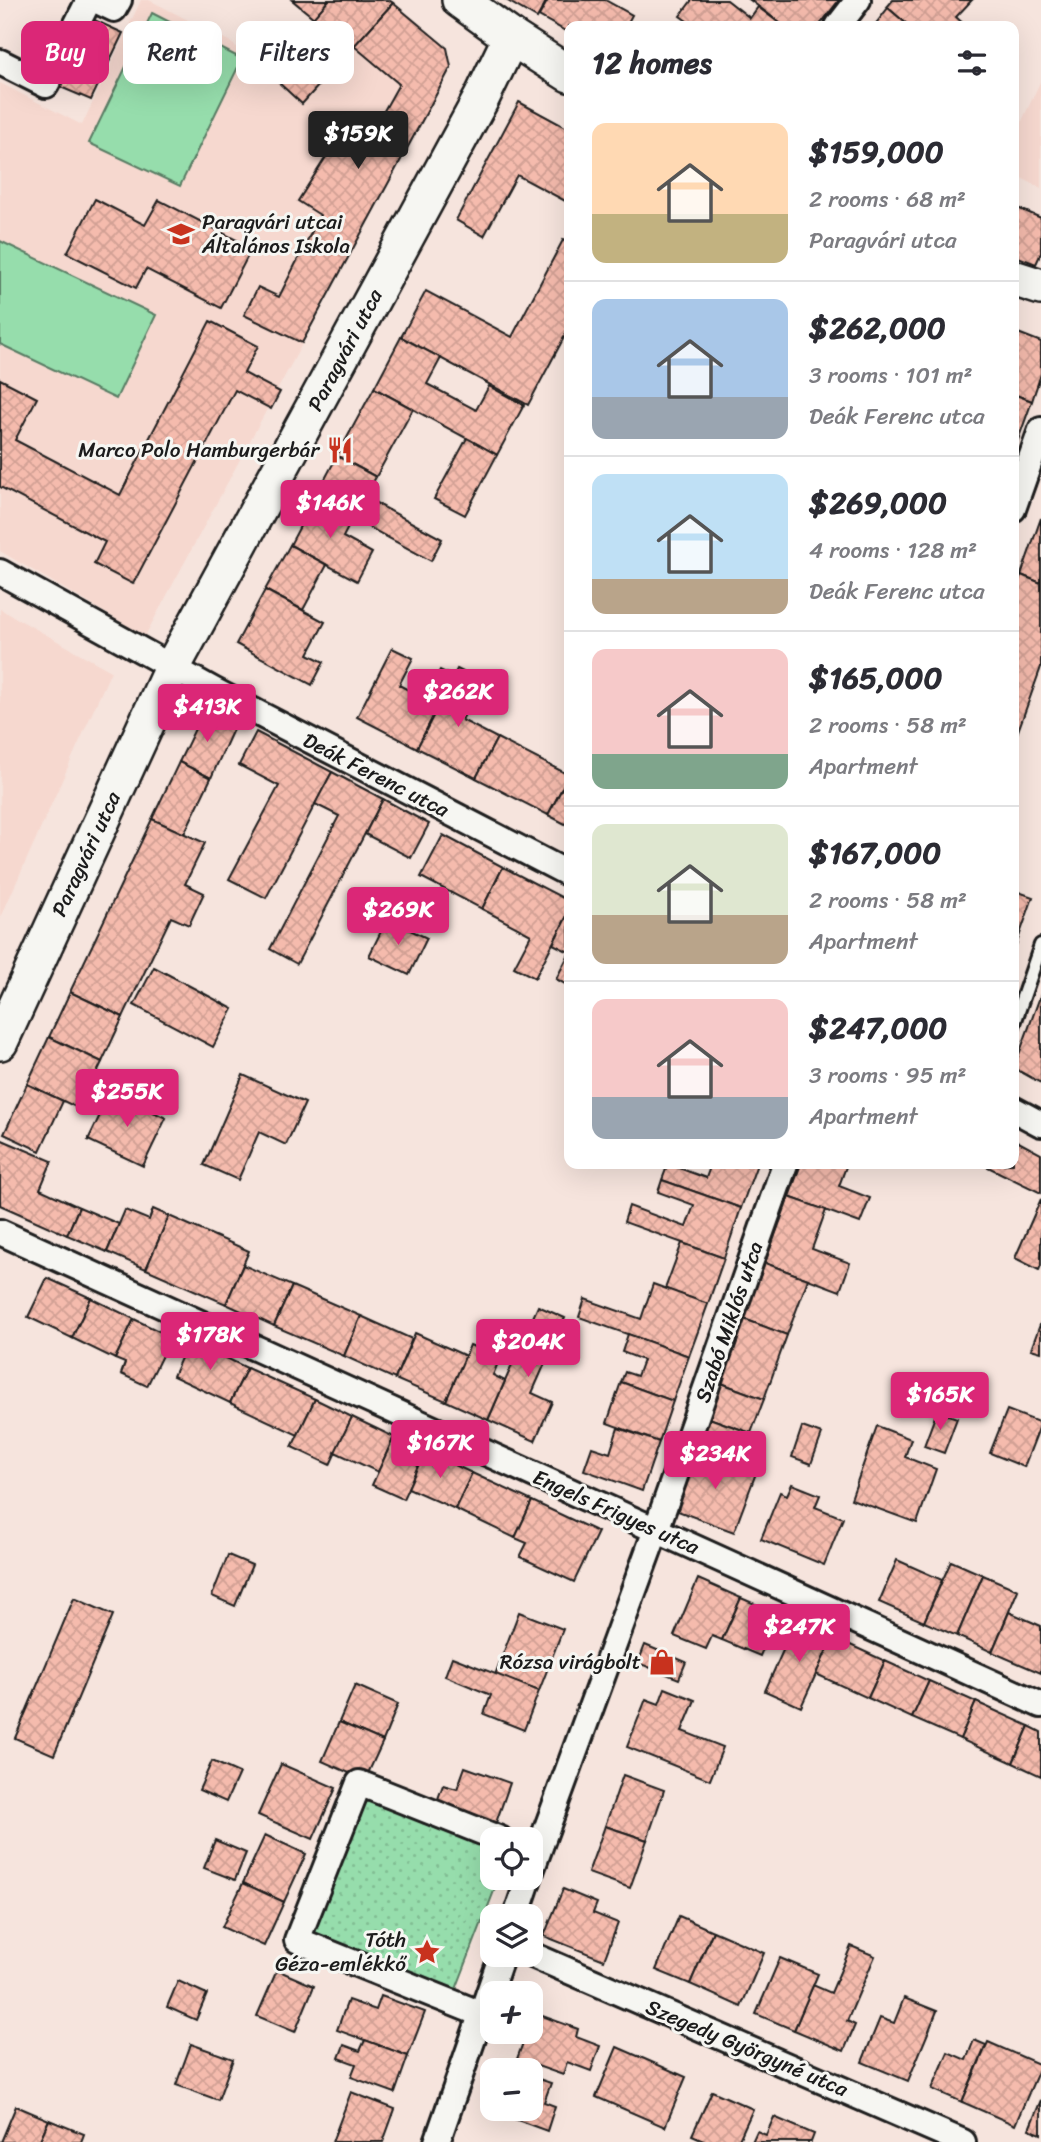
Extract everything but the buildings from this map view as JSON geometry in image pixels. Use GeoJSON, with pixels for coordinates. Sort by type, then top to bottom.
{"type":"FeatureCollection","features":[{"type":"Feature","properties":{"kind":"street"},"geometry":{"type":"LineString","coordinates":[[0,62],[46,85],[89,0]]}},
{"type":"Feature","properties":{"kind":"street"},"geometry":{"type":"LineString","coordinates":[[94,0],[114,9],[119,0]]}},
{"type":"Feature","properties":{"kind":"street"},"geometry":{"type":"LineString","coordinates":[[460,0],[564,71]]}},
{"type":"Feature","properties":{"kind":"street"},"geometry":{"type":"LineString","coordinates":[[842,21],[858,0]]}},
{"type":"Feature","properties":{"kind":"street","name":"Paragvári utca"},"geometry":{"type":"LineString","coordinates":[[0,1042],[172,668],[482,97],[511,37]]}},
{"type":"Feature","properties":{"kind":"street"},"geometry":{"type":"LineString","coordinates":[[1019,280],[1041,287]]}},
{"type":"Feature","properties":{"kind":"street"},"geometry":{"type":"LineString","coordinates":[[1019,492],[1041,430]]}},
{"type":"Feature","properties":{"kind":"street","name":"Deák Ferenc utca"},"geometry":{"type":"LineString","coordinates":[[0,572],[172,668],[564,871]]}},
{"type":"Feature","properties":{"kind":"street"},"geometry":{"type":"LineString","coordinates":[[1019,1112],[1041,1124]]}},
{"type":"Feature","properties":{"kind":"street","name":"Szabó Miklós utca"},"geometry":{"type":"LineString","coordinates":[[543,1834],[656,1530],[783,1169]]}},
{"type":"Feature","properties":{"kind":"street","name":"Engels Frigyes utca"},"geometry":{"type":"LineString","coordinates":[[0,1232],[1041,1705]]}},
{"type":"Feature","properties":{"kind":"street"},"geometry":{"type":"LineString","coordinates":[[480,1831],[359,1783],[297,1940],[480,2014]]}},
{"type":"Feature","properties":{"kind":"street","name":"Szegedy Györgyné utca"},"geometry":{"type":"LineString","coordinates":[[543,1960],[963,2142]]}},
{"type":"Feature","properties":{"kind":"street"},"geometry":{"type":"LineString","coordinates":[[437,2142],[480,2017]]}},
{"type":"Feature","properties":{"kind":"lane"},"geometry":{"type":"LineString","coordinates":[[1019,1009],[1041,945]]}},
{"type":"Feature","properties":{"kind":"shaded area","name":"Paragvári utcai Általános Iskola"},"geometry":{"type":"Polygon","coordinates":[[[141,0],[149,0],[190,21],[131,21],[141,0]]]}},
{"type":"Feature","properties":{"kind":"shaded area","name":"Paragvári utcai Általános Iskola"},"geometry":{"type":"Polygon","coordinates":[[[393,3],[447,48],[451,67],[145,636],[0,551],[0,83],[82,125],[101,84],[109,84],[109,68],[123,38],[123,84],[222,84],[222,37],[236,47],[236,84],[280,84],[302,103],[319,84],[354,84],[354,46],[393,3]]]}},
{"type":"Feature","properties":{"kind":"shaded area"},"geometry":{"type":"Polygon","coordinates":[[[1041,80],[1041,188],[1019,177],[1019,127],[1041,80]]]}},
{"type":"Feature","properties":{"kind":"shaded area"},"geometry":{"type":"Polygon","coordinates":[[[0,609],[111,671],[0,919],[0,609]]]}},
{"type":"Feature","properties":{"kind":"green space"},"geometry":{"type":"Polygon","coordinates":[[[152,13],[168,21],[148,21],[152,13]]]}},
{"type":"Feature","properties":{"kind":"green space"},"geometry":{"type":"Polygon","coordinates":[[[222,49],[236,56],[236,71],[180,186],[89,143],[123,73],[123,84],[222,84],[222,49]]]}},
{"type":"Feature","properties":{"kind":"green space"},"geometry":{"type":"Polygon","coordinates":[[[0,241],[156,315],[116,399],[0,344],[0,241]]]}},
{"type":"Feature","properties":{"kind":"green space"},"geometry":{"type":"Polygon","coordinates":[[[360,1789],[480,1835],[480,1890],[494,1890],[489,1904],[480,1904],[480,1927],[453,1997],[302,1938],[360,1789]]]}},
{"type":"Feature","properties":{"kind":"place","name":"Paragvári utcai Általános Iskola"},"geometry":{"type":"Point","coordinates":[181,234]}},
{"type":"Feature","properties":{"kind":"place","name":"Marco Polo Hamburgerbár"},"geometry":{"type":"Point","coordinates":[340,450]}},
{"type":"Feature","properties":{"kind":"place","name":"Rózsa virágbolt"},"geometry":{"type":"Point","coordinates":[662,1662]}},
{"type":"Feature","properties":{"kind":"place","name":"Tóth Géza-emlékkő"},"geometry":{"type":"Point","coordinates":[427,1952]}}]}
